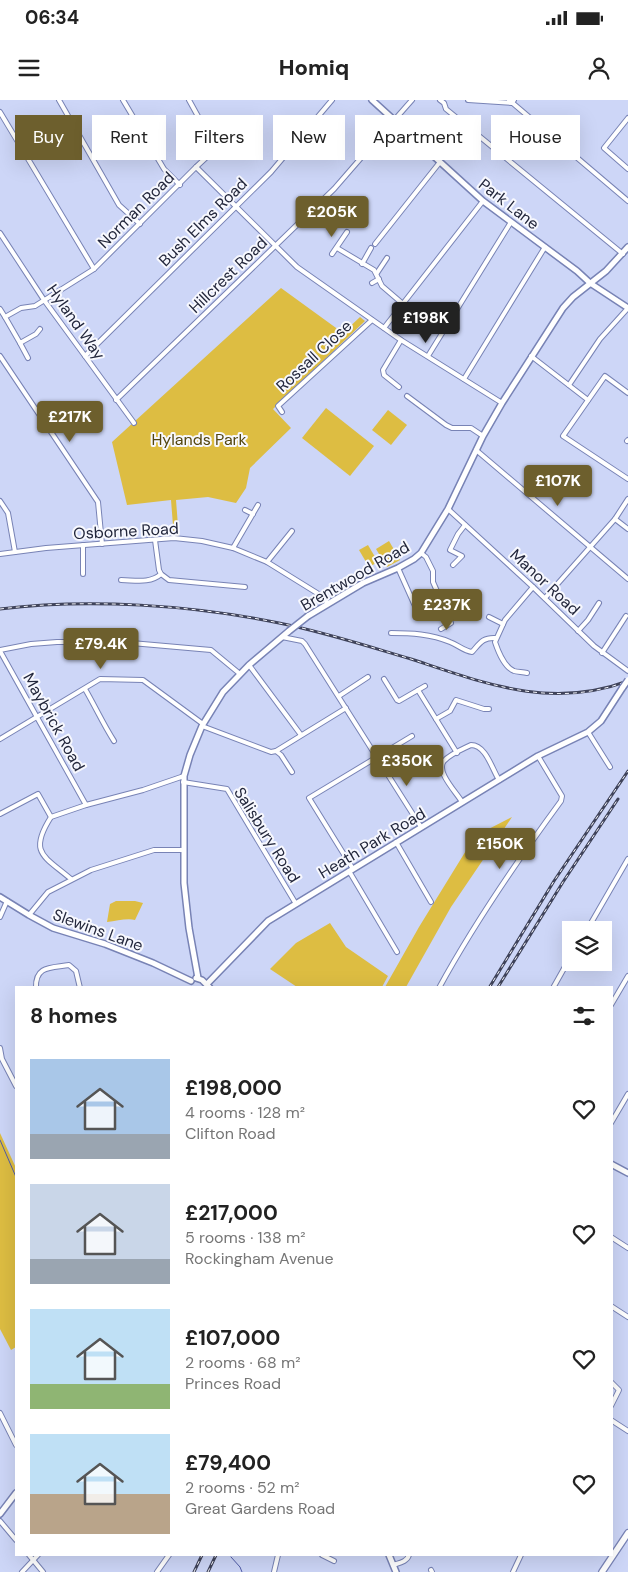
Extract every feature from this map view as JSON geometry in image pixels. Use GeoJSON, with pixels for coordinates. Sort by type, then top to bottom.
{"type":"FeatureCollection","features":[{"type":"Feature","properties":{"kind":"main road"},"geometry":{"type":"LineString","coordinates":[[613,1556],[628,1533]]}},
{"type":"Feature","properties":{"kind":"main road"},"geometry":{"type":"LineString","coordinates":[[602,1572],[613,1556]]}},
{"type":"Feature","properties":{"kind":"street"},"geometry":{"type":"LineString","coordinates":[[59,100],[119,205],[140,224]]}},
{"type":"Feature","properties":{"kind":"street"},"geometry":{"type":"LineString","coordinates":[[123,100],[164,169],[180,185]]}},
{"type":"Feature","properties":{"kind":"street"},"geometry":{"type":"LineString","coordinates":[[189,100],[197,115]]}},
{"type":"Feature","properties":{"kind":"street","name":"Bush Elms Road"},"geometry":{"type":"LineString","coordinates":[[85,356],[271,172],[332,100]]}},
{"type":"Feature","properties":{"kind":"street","name":"Park Lane"},"geometry":{"type":"LineString","coordinates":[[372,100],[392,115]]}},
{"type":"Feature","properties":{"kind":"street","name":"Hillcrest Road"},"geometry":{"type":"LineString","coordinates":[[399,115],[412,100]]}},
{"type":"Feature","properties":{"kind":"street"},"geometry":{"type":"LineString","coordinates":[[468,100],[512,101],[628,201]]}},
{"type":"Feature","properties":{"kind":"street"},"geometry":{"type":"LineString","coordinates":[[444,101],[446,109],[623,254]]}},
{"type":"Feature","properties":{"kind":"street"},"geometry":{"type":"LineString","coordinates":[[0,112],[94,269]]}},
{"type":"Feature","properties":{"kind":"street"},"geometry":{"type":"LineString","coordinates":[[628,118],[604,148],[628,169]]}},
{"type":"Feature","properties":{"kind":"street","name":"Norman Road"},"geometry":{"type":"LineString","coordinates":[[5,317],[21,308],[32,307],[94,269],[204,160]]}},
{"type":"Feature","properties":{"kind":"street","name":"Hillcrest Road"},"geometry":{"type":"LineString","coordinates":[[116,400],[334,189],[359,160]]}},
{"type":"Feature","properties":{"kind":"street"},"geometry":{"type":"LineString","coordinates":[[375,244],[440,162]]}},
{"type":"Feature","properties":{"kind":"street","name":"Park Lane"},"geometry":{"type":"LineString","coordinates":[[440,162],[483,201],[590,283],[628,308]]}},
{"type":"Feature","properties":{"kind":"street"},"geometry":{"type":"LineString","coordinates":[[196,168],[297,268],[401,340],[502,403]]}},
{"type":"Feature","properties":{"kind":"street"},"geometry":{"type":"LineString","coordinates":[[384,328],[483,201]]}},
{"type":"Feature","properties":{"kind":"street"},"geometry":{"type":"LineString","coordinates":[[428,356],[511,222]]}},
{"type":"Feature","properties":{"kind":"street"},"geometry":{"type":"LineString","coordinates":[[332,254],[347,232]]}},
{"type":"Feature","properties":{"kind":"street","name":"Hyland Way"},"geometry":{"type":"LineString","coordinates":[[0,234],[44,300],[134,423]]}},
{"type":"Feature","properties":{"kind":"street","name":"Brentwood Road"},"geometry":{"type":"LineString","coordinates":[[198,978],[187,911],[183,850],[184,779],[190,755],[202,726],[223,692],[249,665],[282,636],[328,603],[363,583],[398,568],[421,553],[448,509],[483,436],[502,403],[563,308],[573,297],[602,274],[628,247]]}},
{"type":"Feature","properties":{"kind":"street"},"geometry":{"type":"LineString","coordinates":[[337,248],[377,273]]}},
{"type":"Feature","properties":{"kind":"street"},"geometry":{"type":"LineString","coordinates":[[362,264],[371,248]]}},
{"type":"Feature","properties":{"kind":"street"},"geometry":{"type":"LineString","coordinates":[[464,379],[545,248]]}},
{"type":"Feature","properties":{"kind":"street"},"geometry":{"type":"LineString","coordinates":[[387,258],[377,273],[378,279],[388,292],[403,304]]}},
{"type":"Feature","properties":{"kind":"street"},"geometry":{"type":"LineString","coordinates":[[372,283],[378,279]]}},
{"type":"Feature","properties":{"kind":"street"},"geometry":{"type":"LineString","coordinates":[[569,385],[600,339],[628,308]]}},
{"type":"Feature","properties":{"kind":"street"},"geometry":{"type":"LineString","coordinates":[[0,309],[28,358]]}},
{"type":"Feature","properties":{"kind":"street","name":"Rossall Close"},"geometry":{"type":"LineString","coordinates":[[282,412],[278,406],[372,320]]}},
{"type":"Feature","properties":{"kind":"street"},"geometry":{"type":"LineString","coordinates":[[20,343],[36,334],[38,329]]}},
{"type":"Feature","properties":{"kind":"street"},"geometry":{"type":"LineString","coordinates":[[398,387],[384,375],[383,370],[401,340]]}},
{"type":"Feature","properties":{"kind":"street"},"geometry":{"type":"LineString","coordinates":[[0,356],[98,502],[102,544]]}},
{"type":"Feature","properties":{"kind":"street"},"geometry":{"type":"LineString","coordinates":[[531,356],[588,400]]}},
{"type":"Feature","properties":{"kind":"street"},"geometry":{"type":"LineString","coordinates":[[628,393],[605,376],[563,436],[628,479]]}},
{"type":"Feature","properties":{"kind":"street"},"geometry":{"type":"LineString","coordinates":[[407,396],[446,425],[452,428],[471,428],[483,436]]}},
{"type":"Feature","properties":{"kind":"street"},"geometry":{"type":"LineString","coordinates":[[476,450],[628,579]]}},
{"type":"Feature","properties":{"kind":"street"},"geometry":{"type":"LineString","coordinates":[[545,598],[615,519],[628,499]]}},
{"type":"Feature","properties":{"kind":"street"},"geometry":{"type":"LineString","coordinates":[[0,501],[8,513],[15,552]]}},
{"type":"Feature","properties":{"kind":"street"},"geometry":{"type":"LineString","coordinates":[[233,548],[258,505]]}},
{"type":"Feature","properties":{"kind":"street","name":"Manor Road"},"geometry":{"type":"LineString","coordinates":[[448,509],[578,631],[628,671]]}},
{"type":"Feature","properties":{"kind":"street"},"geometry":{"type":"LineString","coordinates":[[245,510],[252,514]]}},
{"type":"Feature","properties":{"kind":"street"},"geometry":{"type":"LineString","coordinates":[[615,519],[628,529]]}},
{"type":"Feature","properties":{"kind":"street"},"geometry":{"type":"LineString","coordinates":[[453,565],[462,556],[450,550],[465,525]]}},
{"type":"Feature","properties":{"kind":"street"},"geometry":{"type":"LineString","coordinates":[[267,562],[292,531]]}},
{"type":"Feature","properties":{"kind":"street","name":"Osborne Road"},"geometry":{"type":"LineString","coordinates":[[0,554],[176,538],[202,541],[233,548],[267,562],[308,587],[328,603]]}},
{"type":"Feature","properties":{"kind":"street"},"geometry":{"type":"LineString","coordinates":[[155,540],[160,574],[169,580],[245,587]]}},
{"type":"Feature","properties":{"kind":"street"},"geometry":{"type":"LineString","coordinates":[[83,545],[83,574]]}},
{"type":"Feature","properties":{"kind":"street"},"geometry":{"type":"LineString","coordinates":[[421,553],[426,557],[433,571],[433,582],[451,623],[441,628]]}},
{"type":"Feature","properties":{"kind":"street"},"geometry":{"type":"LineString","coordinates":[[398,568],[415,606]]}},
{"type":"Feature","properties":{"kind":"street"},"geometry":{"type":"LineString","coordinates":[[121,580],[149,580],[156,578],[160,574]]}},
{"type":"Feature","properties":{"kind":"street"},"geometry":{"type":"LineString","coordinates":[[527,673],[514,671],[509,668],[499,652],[496,638],[503,624],[533,587]]}},
{"type":"Feature","properties":{"kind":"street"},"geometry":{"type":"LineString","coordinates":[[578,631],[599,603]]}},
{"type":"Feature","properties":{"kind":"street"},"geometry":{"type":"LineString","coordinates":[[602,652],[626,616]]}},
{"type":"Feature","properties":{"kind":"street"},"geometry":{"type":"LineString","coordinates":[[489,617],[503,624]]}},
{"type":"Feature","properties":{"kind":"street"},"geometry":{"type":"LineString","coordinates":[[391,633],[414,633],[433,636],[472,652],[488,637],[496,638]]}},
{"type":"Feature","properties":{"kind":"street"},"geometry":{"type":"LineString","coordinates":[[282,636],[302,641],[305,644],[378,756],[421,827]]}},
{"type":"Feature","properties":{"kind":"street"},"geometry":{"type":"LineString","coordinates":[[0,650],[31,644],[57,642],[120,642],[211,650],[240,674]]}},
{"type":"Feature","properties":{"kind":"street","name":"Maybrick Road"},"geometry":{"type":"LineString","coordinates":[[0,650],[86,804]]}},
{"type":"Feature","properties":{"kind":"street"},"geometry":{"type":"LineString","coordinates":[[249,665],[300,735]]}},
{"type":"Feature","properties":{"kind":"street"},"geometry":{"type":"LineString","coordinates":[[339,696],[368,677]]}},
{"type":"Feature","properties":{"kind":"street"},"geometry":{"type":"LineString","coordinates":[[384,679],[399,701],[425,686]]}},
{"type":"Feature","properties":{"kind":"street"},"geometry":{"type":"LineString","coordinates":[[0,739],[100,680],[143,680],[183,708],[202,726],[271,752],[276,751],[346,708]]}},
{"type":"Feature","properties":{"kind":"street","name":"Heath Park Road"},"geometry":{"type":"LineString","coordinates":[[209,986],[268,921],[538,756],[588,732],[601,720],[628,680]]}},
{"type":"Feature","properties":{"kind":"street"},"geometry":{"type":"LineString","coordinates":[[388,686],[393,682]]}},
{"type":"Feature","properties":{"kind":"street"},"geometry":{"type":"LineString","coordinates":[[85,689],[100,719],[114,740]]}},
{"type":"Feature","properties":{"kind":"street"},"geometry":{"type":"LineString","coordinates":[[418,690],[457,753]]}},
{"type":"Feature","properties":{"kind":"street"},"geometry":{"type":"LineString","coordinates":[[436,719],[450,711],[456,700],[489,709]]}},
{"type":"Feature","properties":{"kind":"street"},"geometry":{"type":"LineString","coordinates":[[588,732],[610,767]]}},
{"type":"Feature","properties":{"kind":"street"},"geometry":{"type":"LineString","coordinates":[[397,952],[309,798],[412,736]]}},
{"type":"Feature","properties":{"kind":"street"},"geometry":{"type":"LineString","coordinates":[[462,802],[442,772],[441,766],[444,761],[472,744],[480,747],[491,763],[499,780]]}},
{"type":"Feature","properties":{"kind":"street"},"geometry":{"type":"LineString","coordinates":[[276,751],[292,772]]}},
{"type":"Feature","properties":{"kind":"street"},"geometry":{"type":"LineString","coordinates":[[440,986],[486,908],[561,801],[562,796],[538,756]]}},
{"type":"Feature","properties":{"kind":"street"},"geometry":{"type":"LineString","coordinates":[[71,879],[46,858],[40,848],[39,843],[51,817],[86,804],[184,779]]}},
{"type":"Feature","properties":{"kind":"street","name":"Salisbury Road"},"geometry":{"type":"LineString","coordinates":[[184,779],[227,789],[296,904]]}},
{"type":"Feature","properties":{"kind":"street"},"geometry":{"type":"LineString","coordinates":[[0,814],[38,794],[51,817]]}},
{"type":"Feature","properties":{"kind":"street"},"geometry":{"type":"LineString","coordinates":[[396,842],[431,902]]}},
{"type":"Feature","properties":{"kind":"street"},"geometry":{"type":"LineString","coordinates":[[29,915],[48,892],[90,870],[154,850],[183,850]]}},
{"type":"Feature","properties":{"kind":"street"},"geometry":{"type":"LineString","coordinates":[[592,921],[628,859]]}},
{"type":"Feature","properties":{"kind":"street","name":"Slewins Lane"},"geometry":{"type":"LineString","coordinates":[[0,897],[53,928],[89,938],[153,963],[191,981]]}},
{"type":"Feature","properties":{"kind":"street"},"geometry":{"type":"LineString","coordinates":[[0,917],[7,901]]}},
{"type":"Feature","properties":{"kind":"street"},"geometry":{"type":"LineString","coordinates":[[36,986],[36,978],[39,972],[45,969],[69,965],[76,971],[80,986]]}},
{"type":"Feature","properties":{"kind":"street"},"geometry":{"type":"LineString","coordinates":[[554,986],[563,971]]}},
{"type":"Feature","properties":{"kind":"street"},"geometry":{"type":"LineString","coordinates":[[613,1002],[628,976]]}},
{"type":"Feature","properties":{"kind":"street"},"geometry":{"type":"LineString","coordinates":[[190,986],[191,981],[198,978],[209,986]]}},
{"type":"Feature","properties":{"kind":"street"},"geometry":{"type":"LineString","coordinates":[[0,1048],[2,1058],[15,1084]]}},
{"type":"Feature","properties":{"kind":"street"},"geometry":{"type":"LineString","coordinates":[[613,1120],[628,1094]]}},
{"type":"Feature","properties":{"kind":"street"},"geometry":{"type":"LineString","coordinates":[[613,1165],[628,1173]]}},
{"type":"Feature","properties":{"kind":"street"},"geometry":{"type":"LineString","coordinates":[[613,1238],[628,1248]]}},
{"type":"Feature","properties":{"kind":"street"},"geometry":{"type":"LineString","coordinates":[[613,1307],[628,1318]]}},
{"type":"Feature","properties":{"kind":"street"},"geometry":{"type":"LineString","coordinates":[[613,1384],[619,1390],[613,1402]]}},
{"type":"Feature","properties":{"kind":"street"},"geometry":{"type":"LineString","coordinates":[[0,1413],[15,1443]]}},
{"type":"Feature","properties":{"kind":"street"},"geometry":{"type":"LineString","coordinates":[[613,1421],[628,1431]]}},
{"type":"Feature","properties":{"kind":"street"},"geometry":{"type":"LineString","coordinates":[[0,1514],[15,1495]]}},
{"type":"Feature","properties":{"kind":"street"},"geometry":{"type":"LineString","coordinates":[[0,1521],[15,1539]]}},
{"type":"Feature","properties":{"kind":"street"},"geometry":{"type":"LineString","coordinates":[[30,1556],[43,1572]]}},
{"type":"Feature","properties":{"kind":"street"},"geometry":{"type":"LineString","coordinates":[[22,1572],[37,1556]]}},
{"type":"Feature","properties":{"kind":"street"},"geometry":{"type":"LineString","coordinates":[[157,1572],[168,1556]]}},
{"type":"Feature","properties":{"kind":"street"},"geometry":{"type":"LineString","coordinates":[[274,1572],[278,1556]]}},
{"type":"Feature","properties":{"kind":"street"},"geometry":{"type":"LineString","coordinates":[[324,1556],[334,1561]]}},
{"type":"Feature","properties":{"kind":"street"},"geometry":{"type":"LineString","coordinates":[[389,1556],[396,1572]]}},
{"type":"Feature","properties":{"kind":"street"},"geometry":{"type":"LineString","coordinates":[[393,1565],[404,1561],[409,1556]]}},
{"type":"Feature","properties":{"kind":"street"},"geometry":{"type":"LineString","coordinates":[[512,1572],[520,1556]]}},
{"type":"Feature","properties":{"kind":"green space","name":"Hylands Park"},"geometry":{"type":"Polygon","coordinates":[[[281,288],[343,333],[360,317],[365,321],[273,409],[291,428],[250,468],[246,488],[236,503],[208,497],[176,500],[179,539],[174,538],[171,500],[127,505],[112,442],[281,288]]]}},
{"type":"Feature","properties":{"kind":"green space"},"geometry":{"type":"Polygon","coordinates":[[[326,408],[374,446],[350,476],[302,438],[326,408]]]}},
{"type":"Feature","properties":{"kind":"green space"},"geometry":{"type":"Polygon","coordinates":[[[388,410],[407,425],[391,445],[372,430],[388,410]]]}},
{"type":"Feature","properties":{"kind":"green space"},"geometry":{"type":"Polygon","coordinates":[[[389,541],[400,560],[387,567],[376,549],[389,541]]]}},
{"type":"Feature","properties":{"kind":"green space"},"geometry":{"type":"Polygon","coordinates":[[[368,545],[378,562],[369,567],[359,550],[368,545]]]}},
{"type":"Feature","properties":{"kind":"green space"},"geometry":{"type":"Polygon","coordinates":[[[512,817],[451,907],[407,986],[386,986],[419,927],[475,836],[512,817]]]}},
{"type":"Feature","properties":{"kind":"green space"},"geometry":{"type":"Polygon","coordinates":[[[116,901],[143,903],[135,920],[125,919],[107,922],[110,904],[116,901]]]}},
{"type":"Feature","properties":{"kind":"green space"},"geometry":{"type":"Polygon","coordinates":[[[330,923],[346,947],[388,976],[383,986],[296,986],[270,969],[296,943],[330,923]]]}},
{"type":"Feature","properties":{"kind":"green space"},"geometry":{"type":"Polygon","coordinates":[[[0,1133],[15,1166],[15,1348],[11,1350],[0,1329],[0,1133]]]}},
{"type":"Feature","properties":{"kind":"waterway"},"geometry":{"type":"LineString","coordinates":[[0,1140],[15,1175]]}},
{"type":"Feature","properties":{"kind":"waterway"},"geometry":{"type":"LineString","coordinates":[[231,1557],[242,1572]]}},
{"type":"Feature","properties":{"kind":"railway"},"geometry":{"type":"LineString","coordinates":[[0,609],[69,604],[140,605],[246,617],[329,635],[465,677],[518,690],[572,693],[600,689],[628,681]]}},
{"type":"Feature","properties":{"kind":"railway"},"geometry":{"type":"LineString","coordinates":[[490,986],[554,881],[628,771]]}},
{"type":"Feature","properties":{"kind":"railway"},"geometry":{"type":"LineString","coordinates":[[499,986],[563,882],[618,799]]}},
{"type":"Feature","properties":{"kind":"railway"},"geometry":{"type":"LineString","coordinates":[[194,1572],[202,1556]]}},
{"type":"Feature","properties":{"kind":"railway"},"geometry":{"type":"LineString","coordinates":[[208,1572],[216,1556]]}}]}
